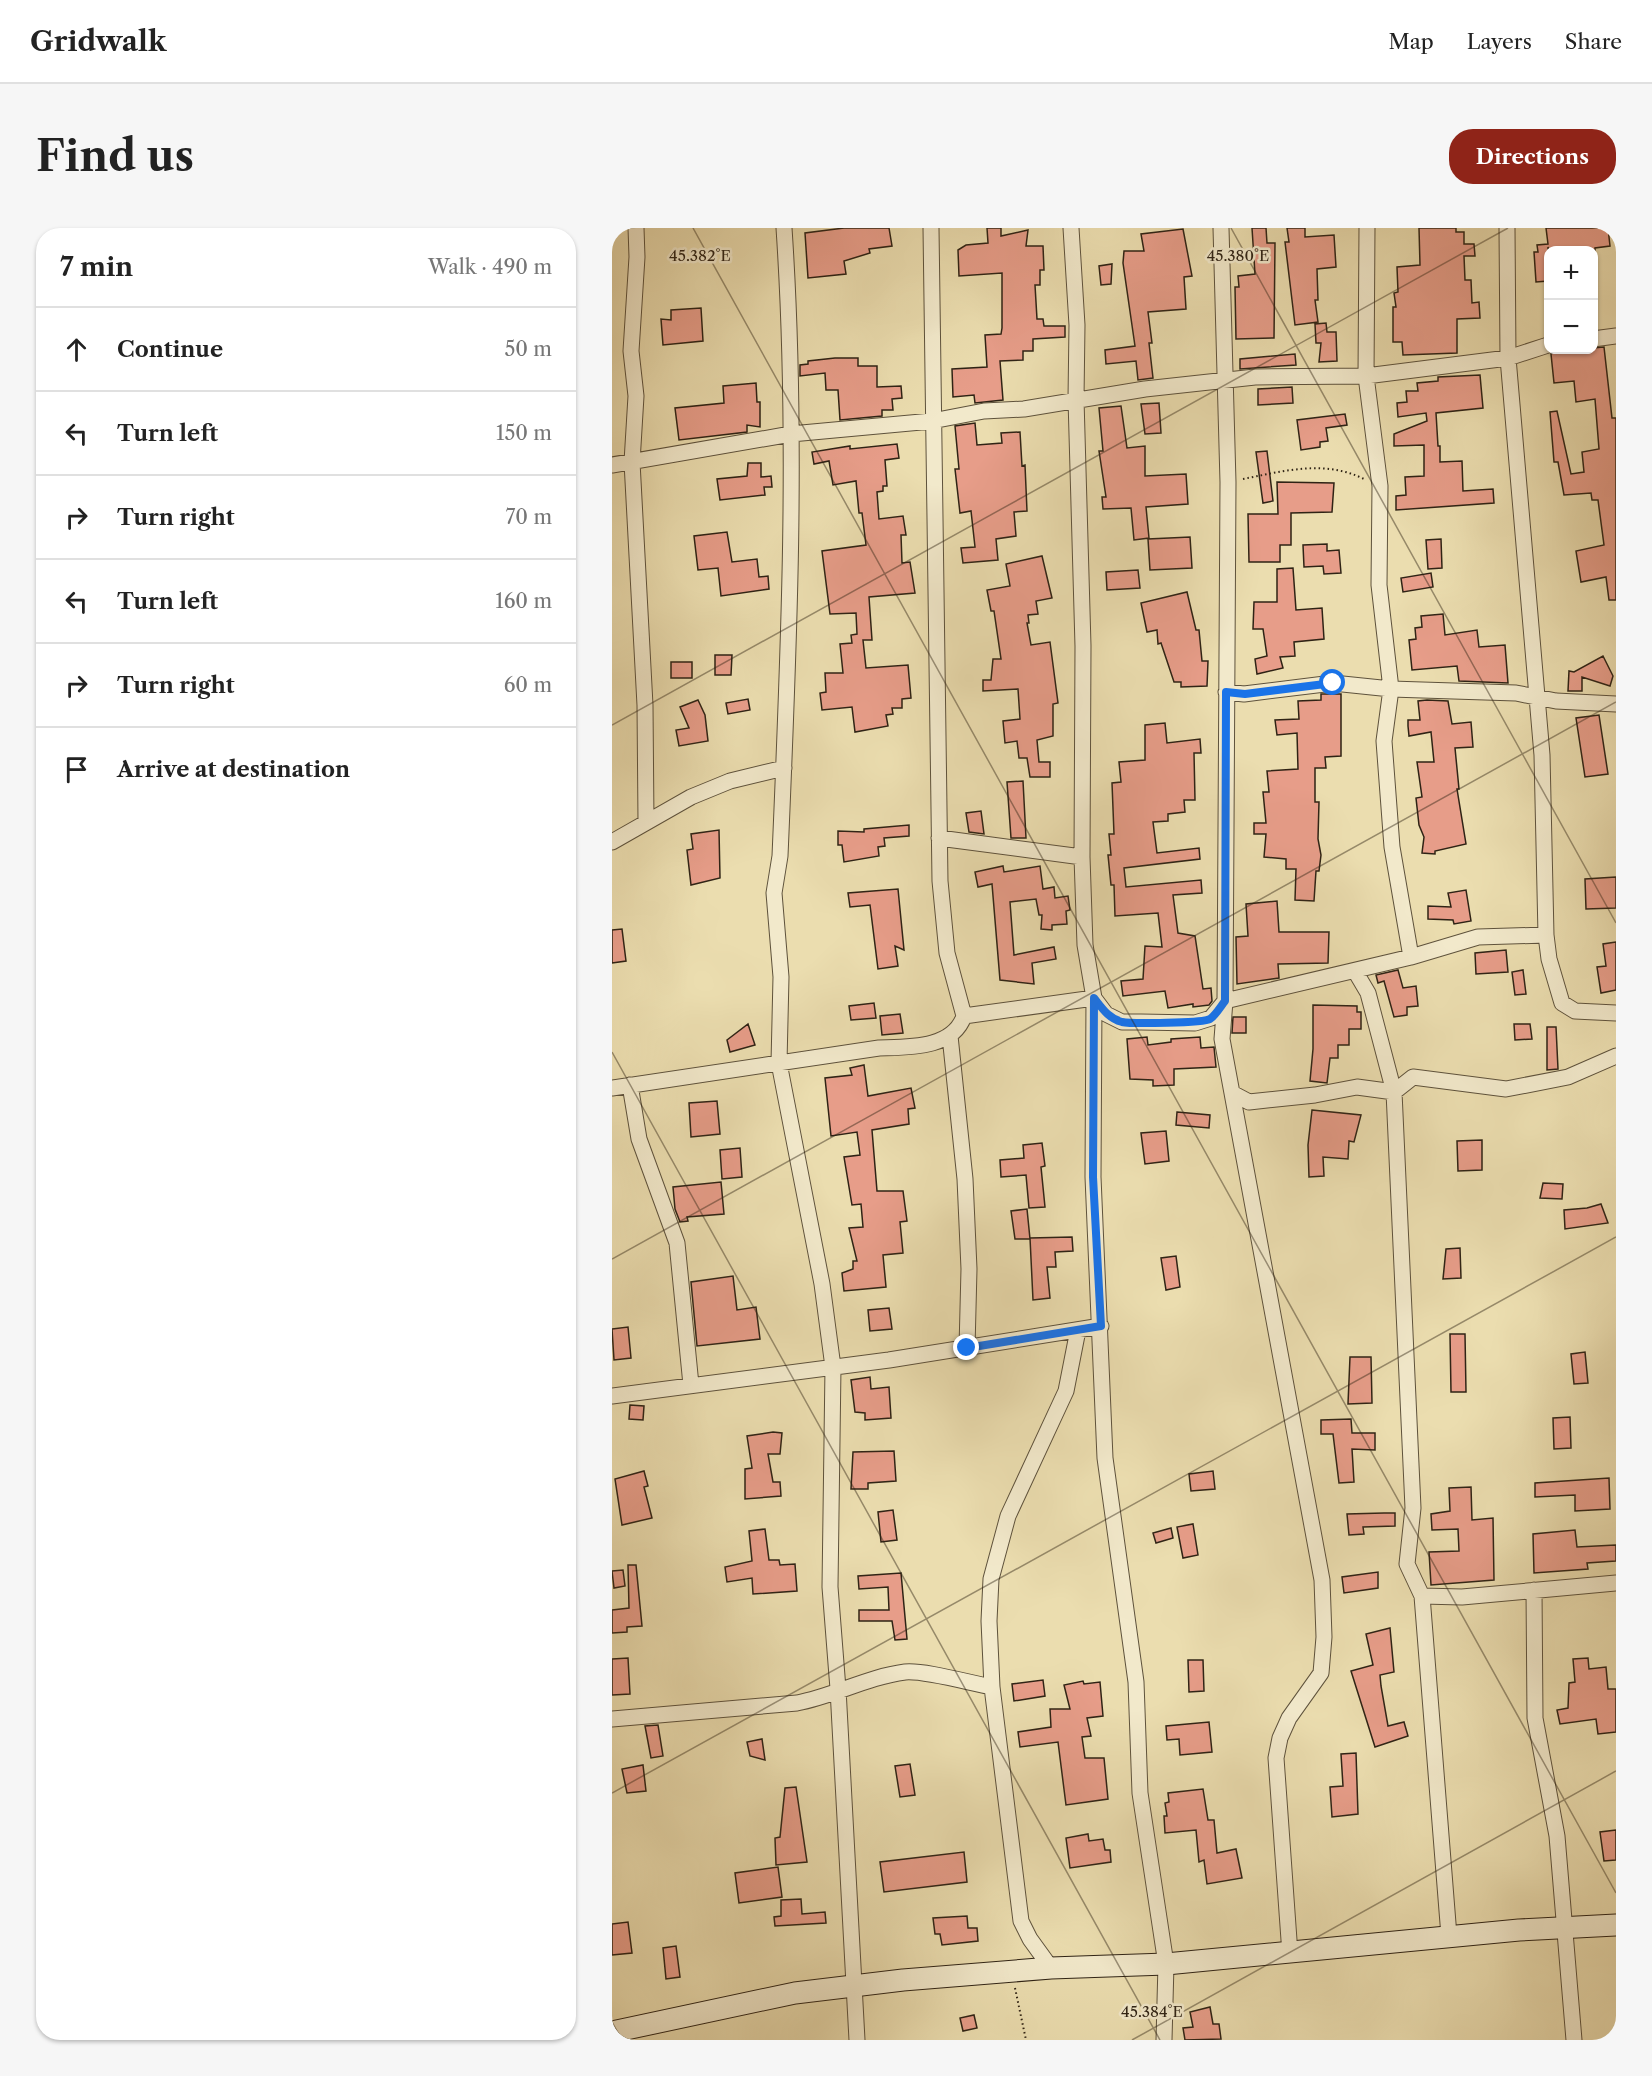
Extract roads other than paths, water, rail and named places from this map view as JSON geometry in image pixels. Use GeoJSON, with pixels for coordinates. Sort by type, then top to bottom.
{"type":"FeatureCollection","features":[{"type":"Feature","properties":{"kind":"street"},"geometry":{"type":"LineString","coordinates":[[636,228],[638,257],[631,351],[636,396],[632,462],[645,705],[646,822]]}},
{"type":"Feature","properties":{"kind":"street"},"geometry":{"type":"LineString","coordinates":[[784,228],[791,434],[791,610],[780,856],[774,893],[781,977],[779,1063],[820,1273],[833,1367],[830,1587],[838,1689],[857,2040]]}},
{"type":"Feature","properties":{"kind":"street"},"geometry":{"type":"LineString","coordinates":[[612,1088],[879,1048],[912,1047],[950,1036],[961,1025],[964,1016],[947,953],[939,838],[931,228]]}},
{"type":"Feature","properties":{"kind":"street"},"geometry":{"type":"LineString","coordinates":[[1071,228],[1077,325],[1076,399],[1083,646],[1082,857],[1085,945],[1094,998],[1093,1177],[1105,1458],[1136,1682],[1140,1793],[1166,1964],[1164,2040]]}},
{"type":"Feature","properties":{"kind":"street"},"geometry":{"type":"LineString","coordinates":[[1221,228],[1228,482],[1225,1001],[1222,1040],[1322,1580],[1324,1637],[1321,1673],[1289,1718],[1280,1738],[1276,1758],[1290,1954]]}},
{"type":"Feature","properties":{"kind":"street"},"geometry":{"type":"LineString","coordinates":[[1366,228],[1366,376],[1380,486],[1379,585],[1391,689],[1384,741],[1386,780],[1392,847],[1411,957]]}},
{"type":"Feature","properties":{"kind":"street"},"geometry":{"type":"LineString","coordinates":[[1507,228],[1508,358],[1542,755],[1546,934],[1549,959],[1562,1003],[1575,1011],[1616,1013]]}},
{"type":"Feature","properties":{"kind":"street"},"geometry":{"type":"LineString","coordinates":[[1598,338],[1616,336]]}},
{"type":"Feature","properties":{"kind":"street"},"geometry":{"type":"LineString","coordinates":[[612,465],[791,434],[932,421],[984,411],[1024,409],[1136,390],[1255,377],[1366,376],[1508,358],[1544,346]]}},
{"type":"Feature","properties":{"kind":"street"},"geometry":{"type":"LineString","coordinates":[[1226,692],[1245,694],[1333,683],[1391,689],[1516,693],[1579,703],[1616,704]]}},
{"type":"Feature","properties":{"kind":"street"},"geometry":{"type":"LineString","coordinates":[[612,842],[691,797],[730,781],[784,768]]}},
{"type":"Feature","properties":{"kind":"street"},"geometry":{"type":"LineString","coordinates":[[939,838],[1082,857]]}},
{"type":"Feature","properties":{"kind":"street"},"geometry":{"type":"LineString","coordinates":[[1094,998],[1106,1014],[1122,1022],[1195,1023],[1211,1018],[1225,1001],[1411,957],[1478,937],[1546,934]]}},
{"type":"Feature","properties":{"kind":"street"},"geometry":{"type":"LineString","coordinates":[[1355,971],[1368,993],[1394,1092],[1413,1508],[1407,1564],[1422,1596],[1449,1936]]}},
{"type":"Feature","properties":{"kind":"street"},"geometry":{"type":"LineString","coordinates":[[964,1016],[1094,998]]}},
{"type":"Feature","properties":{"kind":"street"},"geometry":{"type":"LineString","coordinates":[[950,1036],[965,1179],[969,1269],[967,1348]]}},
{"type":"Feature","properties":{"kind":"street"},"geometry":{"type":"LineString","coordinates":[[1232,1093],[1249,1102],[1315,1095],[1357,1087],[1394,1092],[1413,1077],[1506,1089],[1568,1077],[1616,1056]]}},
{"type":"Feature","properties":{"kind":"street"},"geometry":{"type":"LineString","coordinates":[[630,1085],[639,1139],[677,1243],[691,1385]]}},
{"type":"Feature","properties":{"kind":"street"},"geometry":{"type":"LineString","coordinates":[[612,1396],[967,1348],[1101,1326]]}},
{"type":"Feature","properties":{"kind":"street"},"geometry":{"type":"LineString","coordinates":[[1051,1968],[1030,1939],[1021,1921],[992,1687],[989,1622],[991,1579],[1008,1516],[1066,1391],[1078,1330]]}},
{"type":"Feature","properties":{"kind":"street"},"geometry":{"type":"LineString","coordinates":[[1422,1596],[1462,1597],[1616,1583]]}},
{"type":"Feature","properties":{"kind":"street"},"geometry":{"type":"LineString","coordinates":[[1534,1590],[1535,1718],[1557,1836],[1574,2040]]}},
{"type":"Feature","properties":{"kind":"street"},"geometry":{"type":"LineString","coordinates":[[612,1719],[797,1703],[824,1698],[838,1689],[906,1672],[992,1687]]}},
{"type":"Feature","properties":{"kind":"street"},"geometry":{"type":"LineString","coordinates":[[612,2032],[795,1993],[853,1986],[1051,1968],[1166,1964],[1290,1954],[1449,1936],[1616,1925]]}}]}
